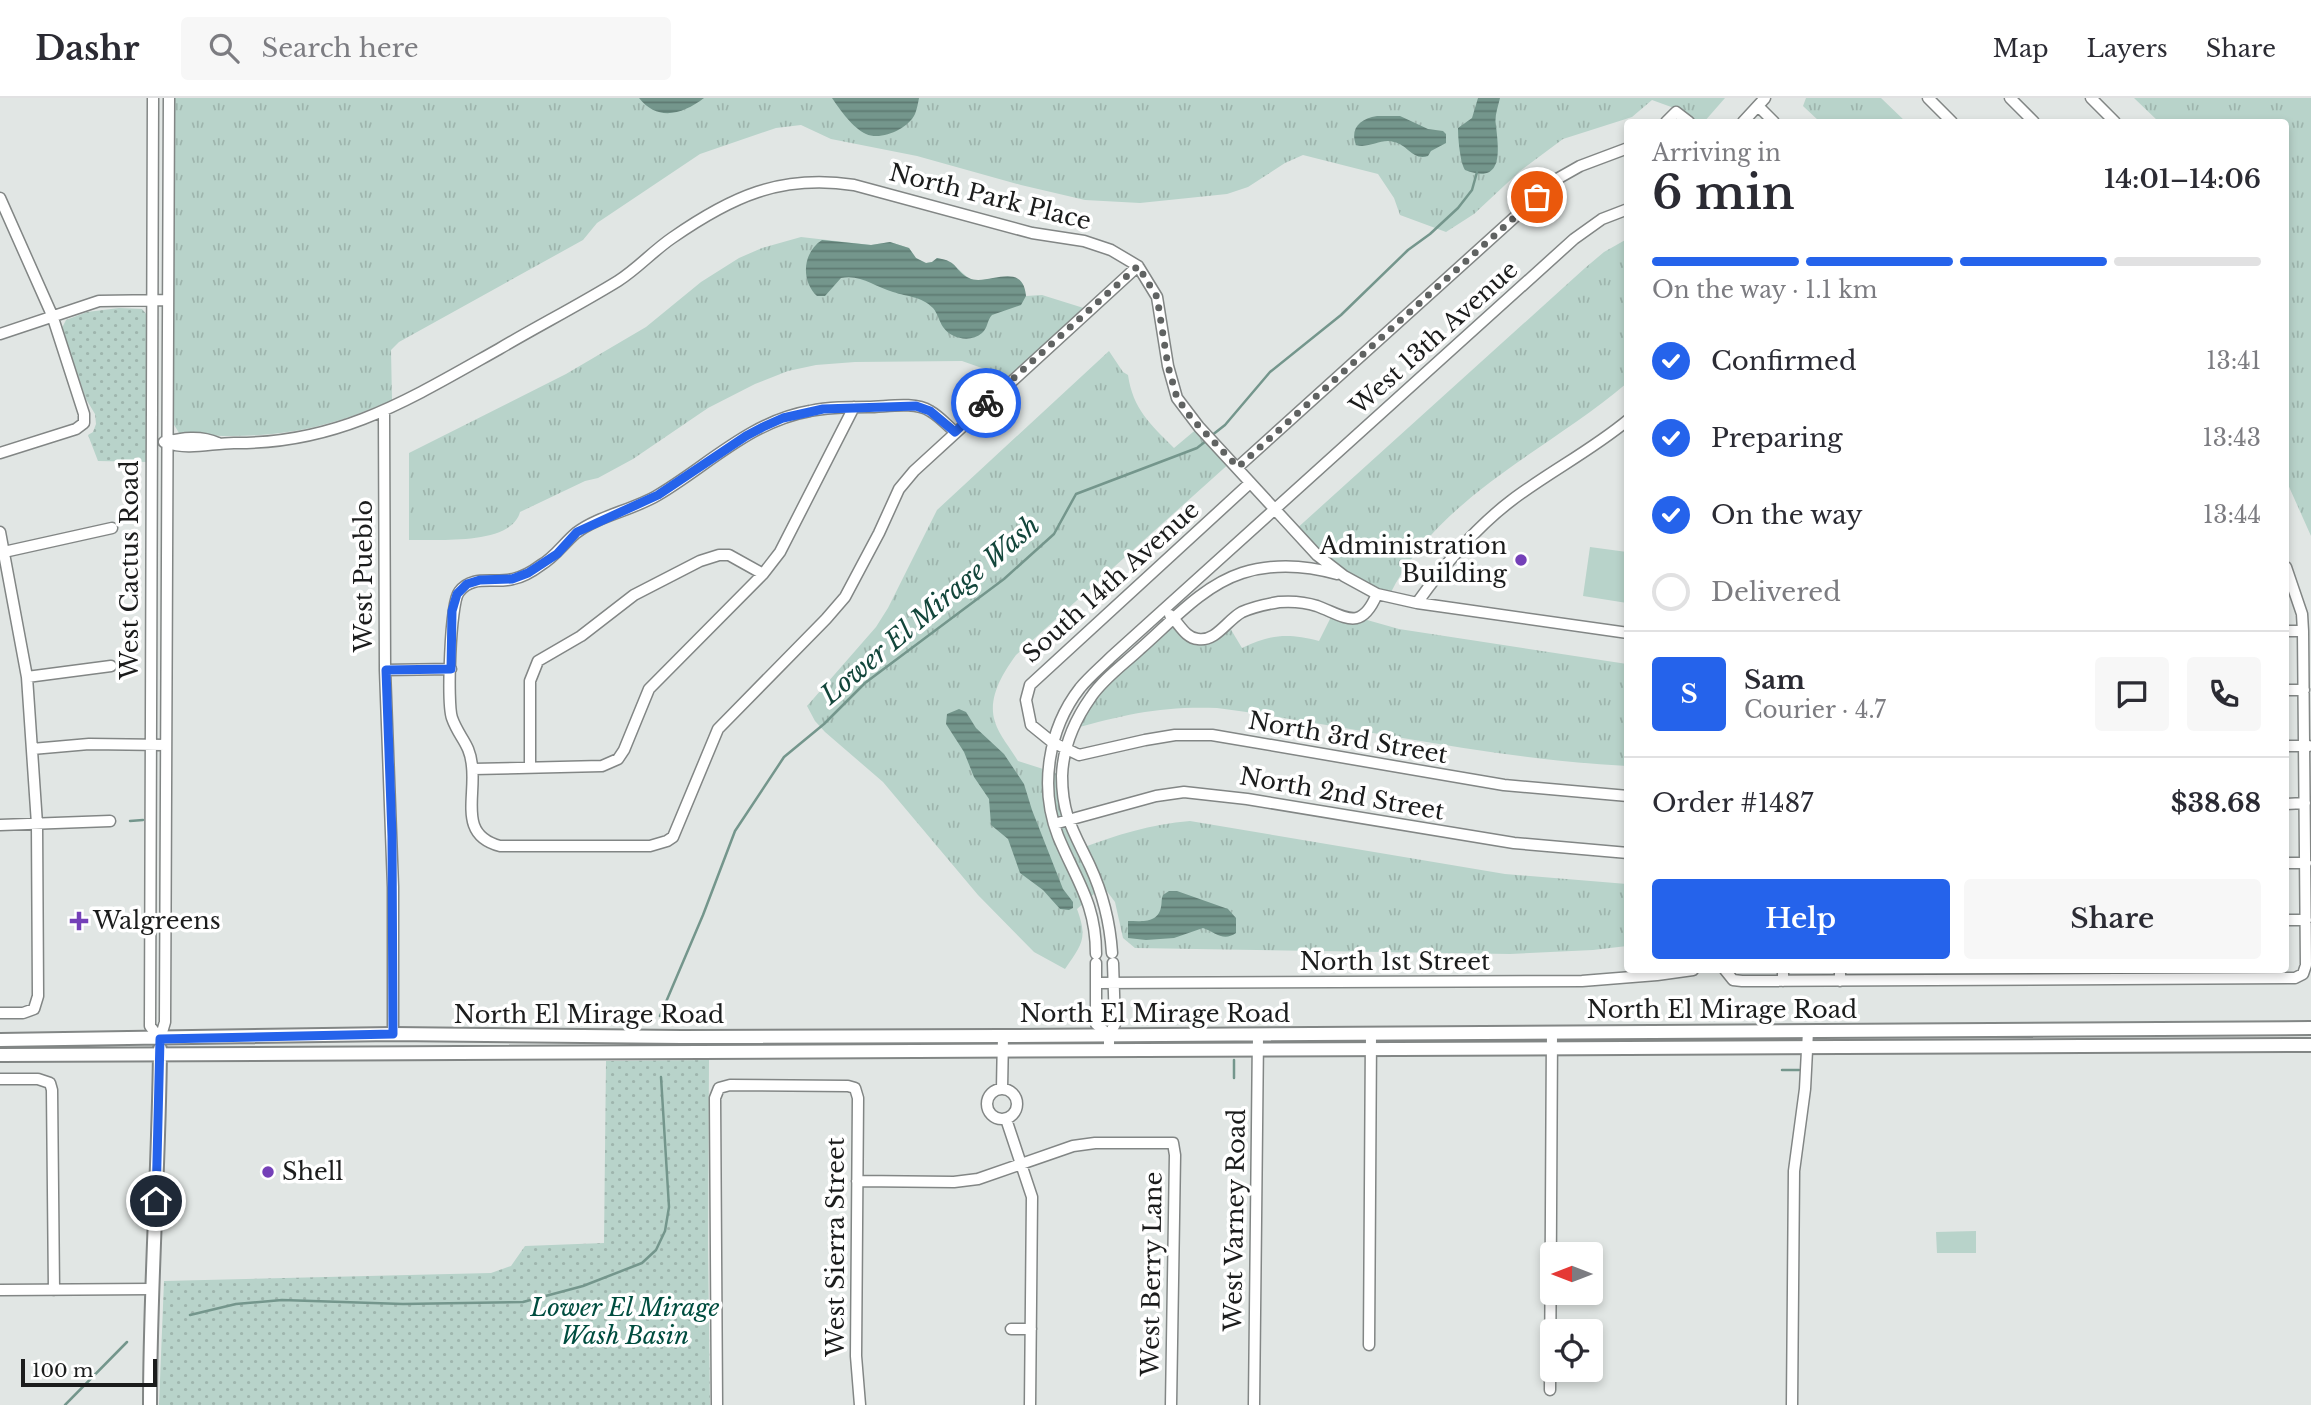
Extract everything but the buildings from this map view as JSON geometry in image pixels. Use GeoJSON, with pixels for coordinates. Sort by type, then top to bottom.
{"type":"FeatureCollection","features":[{"type":"Feature","properties":{"kind":"main road","name":"North El Mirage Road"},"geometry":{"type":"LineString","coordinates":[[0,1040],[393,1034],[1003,1036],[2311,1028]]}},
{"type":"Feature","properties":{"kind":"main road","name":"West Cactus Road"},"geometry":{"type":"LineString","coordinates":[[150,1405],[160,1039]]}},
{"type":"Feature","properties":{"kind":"main road","name":"North El Mirage Road"},"geometry":{"type":"LineString","coordinates":[[0,1055],[2311,1045]]}},
{"type":"Feature","properties":{"kind":"street","name":"West Cactus Road"},"geometry":{"type":"LineString","coordinates":[[153,98],[150,1026],[160,1039]]}},
{"type":"Feature","properties":{"kind":"street","name":"West Cactus Road"},"geometry":{"type":"LineString","coordinates":[[160,1039],[165,1023],[169,98]]}},
{"type":"Feature","properties":{"kind":"street"},"geometry":{"type":"LineString","coordinates":[[1928,98],[1949,119]]}},
{"type":"Feature","properties":{"kind":"street"},"geometry":{"type":"LineString","coordinates":[[2010,98],[2031,119]]}},
{"type":"Feature","properties":{"kind":"street"},"geometry":{"type":"LineString","coordinates":[[2091,98],[2112,119]]}},
{"type":"Feature","properties":{"kind":"street"},"geometry":{"type":"LineString","coordinates":[[1746,119],[1761,102],[1772,119]]}},
{"type":"Feature","properties":{"kind":"street"},"geometry":{"type":"LineString","coordinates":[[1670,119],[1676,112],[1685,119]]}},
{"type":"Feature","properties":{"kind":"street"},"geometry":{"type":"LineString","coordinates":[[1238,467],[1556,179],[1580,166],[1624,150]]}},
{"type":"Feature","properties":{"kind":"street","name":"North Park Place"},"geometry":{"type":"LineString","coordinates":[[152,442],[166,442],[177,446],[208,446],[307,437],[384,412],[620,279],[671,238],[724,206],[787,183],[830,181],[854,185],[1032,233],[1084,242],[1111,250],[1138,266],[1157,297],[1168,366],[1177,398],[1200,428],[1275,511],[1319,557],[1344,576],[1377,594],[1418,603],[1624,633]]}},
{"type":"Feature","properties":{"kind":"street"},"geometry":{"type":"LineString","coordinates":[[0,198],[52,316],[84,414],[84,423],[76,429],[0,453]]}},
{"type":"Feature","properties":{"kind":"street","name":"West 13th Avenue"},"geometry":{"type":"LineString","coordinates":[[1052,742],[1080,688],[1111,657],[1574,239],[1601,219],[1624,210]]}},
{"type":"Feature","properties":{"kind":"street"},"geometry":{"type":"LineString","coordinates":[[955,432],[930,411],[916,406],[807,411],[763,427],[658,495],[577,532],[557,554],[528,573],[512,579],[480,580],[467,584],[457,594],[452,611],[451,716],[470,747],[473,769],[471,819],[478,834],[488,843],[500,846],[650,846],[667,841],[678,829],[718,729],[845,597],[899,489],[955,432],[1138,266]]}},
{"type":"Feature","properties":{"kind":"street"},"geometry":{"type":"LineString","coordinates":[[0,334],[99,301],[167,300]]}},
{"type":"Feature","properties":{"kind":"street"},"geometry":{"type":"LineString","coordinates":[[473,769],[602,766],[618,759],[649,689],[763,574],[780,552],[855,407]]}},
{"type":"Feature","properties":{"kind":"street","name":"West Pueblo"},"geometry":{"type":"LineString","coordinates":[[384,412],[386,670],[393,875],[393,1034]]}},
{"type":"Feature","properties":{"kind":"street"},"geometry":{"type":"LineString","coordinates":[[1418,603],[1440,571],[1492,517],[1513,500],[1622,430]]}},
{"type":"Feature","properties":{"kind":"street","name":"South 14th Avenue"},"geometry":{"type":"LineString","coordinates":[[1065,748],[1052,742],[1031,725],[1026,700],[1030,685],[1250,483]]}},
{"type":"Feature","properties":{"kind":"street"},"geometry":{"type":"LineString","coordinates":[[4,552],[112,528]]}},
{"type":"Feature","properties":{"kind":"street"},"geometry":{"type":"LineString","coordinates":[[0,532],[27,677],[37,824],[38,996],[34,1009],[23,1013],[0,1013]]}},
{"type":"Feature","properties":{"kind":"street"},"geometry":{"type":"LineString","coordinates":[[530,768],[530,681],[538,661],[582,636],[634,595],[700,561],[729,555],[763,574]]}},
{"type":"Feature","properties":{"kind":"street"},"geometry":{"type":"LineString","coordinates":[[1109,1051],[1109,1035],[1115,1024],[1111,932],[1102,895],[1071,832],[1068,820],[1063,792],[1065,748],[1091,696],[1205,593],[1223,582],[1260,569],[1310,567],[1344,576]]}},
{"type":"Feature","properties":{"kind":"street"},"geometry":{"type":"LineString","coordinates":[[1728,973],[1733,980],[1783,975],[2012,974],[2295,978],[2303,974],[2306,965],[2305,803],[2308,746],[2302,614],[2289,578]]}},
{"type":"Feature","properties":{"kind":"street"},"geometry":{"type":"LineString","coordinates":[[1164,610],[1188,636],[1207,639],[1241,613],[1280,602],[1312,605],[1341,617],[1354,619],[1365,615],[1377,594]]}},
{"type":"Feature","properties":{"kind":"street"},"geometry":{"type":"LineString","coordinates":[[2289,631],[2303,631]]}},
{"type":"Feature","properties":{"kind":"street"},"geometry":{"type":"LineString","coordinates":[[27,677],[111,666]]}},
{"type":"Feature","properties":{"kind":"street"},"geometry":{"type":"LineString","coordinates":[[386,670],[451,669]]}},
{"type":"Feature","properties":{"kind":"street"},"geometry":{"type":"LineString","coordinates":[[2289,690],[2304,690]]}},
{"type":"Feature","properties":{"kind":"street","name":"North 3rd Street"},"geometry":{"type":"LineString","coordinates":[[1065,748],[1079,755],[1165,737],[1212,735],[1504,785],[1624,796]]}},
{"type":"Feature","properties":{"kind":"street"},"geometry":{"type":"LineString","coordinates":[[1052,742],[1048,791],[1054,824],[1089,902],[1093,917],[1096,1024],[1109,1035]]}},
{"type":"Feature","properties":{"kind":"street"},"geometry":{"type":"LineString","coordinates":[[32,749],[89,744],[166,745]]}},
{"type":"Feature","properties":{"kind":"street"},"geometry":{"type":"LineString","coordinates":[[2289,746],[2308,746]]}},
{"type":"Feature","properties":{"kind":"street","name":"North 2nd Street"},"geometry":{"type":"LineString","coordinates":[[1054,824],[1156,796],[1184,792],[1247,799],[1514,843],[1624,853]]}},
{"type":"Feature","properties":{"kind":"street"},"geometry":{"type":"LineString","coordinates":[[2289,804],[2305,803]]}},
{"type":"Feature","properties":{"kind":"street"},"geometry":{"type":"LineString","coordinates":[[0,825],[110,821]]}},
{"type":"Feature","properties":{"kind":"street"},"geometry":{"type":"LineString","coordinates":[[2289,863],[2306,863]]}},
{"type":"Feature","properties":{"kind":"street"},"geometry":{"type":"LineString","coordinates":[[2289,920],[2306,920]]}},
{"type":"Feature","properties":{"kind":"street","name":"North 1st Street"},"geometry":{"type":"LineString","coordinates":[[1096,984],[1582,981],[1671,973]]}},
{"type":"Feature","properties":{"kind":"street"},"geometry":{"type":"LineString","coordinates":[[1792,1405],[1794,1171],[1805,1089],[1808,1031]]}},
{"type":"Feature","properties":{"kind":"street"},"geometry":{"type":"LineString","coordinates":[[1550,1390],[1552,1032]]}},
{"type":"Feature","properties":{"kind":"street"},"geometry":{"type":"LineString","coordinates":[[1369,1346],[1371,1034]]}},
{"type":"Feature","properties":{"kind":"street","name":"West Varney Road"},"geometry":{"type":"LineString","coordinates":[[1254,1405],[1258,1035]]}},
{"type":"Feature","properties":{"kind":"street"},"geometry":{"type":"LineString","coordinates":[[1002,1089],[1003,1036]]}},
{"type":"Feature","properties":{"kind":"street"},"geometry":{"type":"LineString","coordinates":[[0,1079],[38,1079],[50,1083],[52,1090],[54,1290]]}},
{"type":"Feature","properties":{"kind":"street","name":"West Sierra Street"},"geometry":{"type":"LineString","coordinates":[[717,1405],[715,1098],[719,1088],[730,1085],[855,1088],[858,1098],[856,1356],[860,1405]]}},
{"type":"Feature","properties":{"kind":"street"},"geometry":{"type":"LineString","coordinates":[[1002,1089],[1012,1093],[1017,1102],[1014,1112],[1006,1119],[993,1116],[986,1104],[993,1091],[1002,1089]]}},
{"type":"Feature","properties":{"kind":"street"},"geometry":{"type":"LineString","coordinates":[[1006,1119],[1032,1197],[1030,1405]]}},
{"type":"Feature","properties":{"kind":"street","name":"West Berry Lane"},"geometry":{"type":"LineString","coordinates":[[1022,1163],[1073,1146],[1095,1143],[1173,1143],[1171,1405]]}},
{"type":"Feature","properties":{"kind":"street"},"geometry":{"type":"LineString","coordinates":[[858,1181],[954,1182],[978,1179],[1022,1163]]}},
{"type":"Feature","properties":{"kind":"street"},"geometry":{"type":"LineString","coordinates":[[0,1290],[152,1289]]}},
{"type":"Feature","properties":{"kind":"street"},"geometry":{"type":"LineString","coordinates":[[1011,1329],[1031,1329]]}},
{"type":"Feature","properties":{"kind":"green space"},"geometry":{"type":"Polygon","coordinates":[[[174,98],[1725,98],[1707,119],[1693,119],[1682,109],[1652,100],[1632,117],[1563,139],[1520,171],[1474,214],[1446,232],[1400,215],[1394,198],[1378,174],[1303,155],[1285,163],[1248,187],[1227,194],[1140,203],[1085,200],[917,156],[831,139],[801,125],[776,128],[700,154],[597,223],[583,240],[399,342],[391,350],[392,400],[350,417],[289,432],[246,436],[196,435],[179,433],[173,423],[174,98]]]}},
{"type":"Feature","properties":{"kind":"green space"},"geometry":{"type":"Polygon","coordinates":[[[1806,98],[1881,98],[1903,119],[1817,119],[1803,106],[1806,98]]]}},
{"type":"Feature","properties":{"kind":"green space"},"geometry":{"type":"Polygon","coordinates":[[[2134,98],[2311,98],[2311,536],[2289,487],[2289,119],[2156,119],[2134,98]]]}},
{"type":"Feature","properties":{"kind":"green space"},"geometry":{"type":"Polygon","coordinates":[[[801,237],[871,245],[890,242],[909,248],[916,258],[926,263],[937,258],[944,260],[974,280],[1010,277],[1022,284],[1026,296],[1042,295],[1090,310],[1013,379],[962,361],[855,362],[816,365],[788,371],[708,408],[633,459],[598,478],[585,481],[520,512],[514,523],[503,531],[488,536],[454,540],[409,540],[409,453],[566,374],[646,327],[701,282],[739,258],[801,237]]]}},
{"type":"Feature","properties":{"kind":"green space"},"geometry":{"type":"Polygon","coordinates":[[[1624,241],[1624,385],[1464,503],[1435,530],[1410,561],[1389,596],[1344,576],[1294,531],[1585,268],[1604,252],[1624,241]]]}},
{"type":"Feature","properties":{"kind":"green space"},"geometry":{"type":"Polygon","coordinates":[[[119,308],[142,309],[148,316],[148,462],[98,461],[88,435],[93,432],[96,424],[95,414],[86,399],[62,328],[66,320],[87,312],[119,308]]]}},
{"type":"Feature","properties":{"kind":"green space"},"geometry":{"type":"Polygon","coordinates":[[[1109,351],[1128,375],[1138,407],[1174,448],[1199,427],[1232,461],[1016,655],[998,686],[993,713],[999,732],[1018,761],[1062,775],[1079,849],[1134,831],[1190,821],[1505,874],[1624,884],[1624,946],[1510,954],[1135,948],[1123,938],[1115,902],[1103,886],[1077,909],[1082,941],[1065,969],[1034,952],[978,895],[883,782],[825,732],[807,706],[876,627],[937,510],[1109,351]]]}},
{"type":"Feature","properties":{"kind":"green space"},"geometry":{"type":"Polygon","coordinates":[[[1590,547],[1624,552],[1624,603],[1583,596],[1590,547]]]}},
{"type":"Feature","properties":{"kind":"green space"},"geometry":{"type":"Polygon","coordinates":[[[1333,613],[1399,629],[1624,664],[1624,766],[1524,757],[1217,708],[1144,712],[1073,729],[1092,696],[1174,619],[1201,640],[1227,623],[1242,648],[1280,636],[1319,641],[1333,613]]]}},
{"type":"Feature","properties":{"kind":"green space","name":"Lower El Mirage Wash Basin"},"geometry":{"type":"Polygon","coordinates":[[[709,1060],[710,1405],[159,1405],[164,1281],[491,1273],[511,1266],[525,1246],[604,1243],[606,1061],[709,1060]]]}},
{"type":"Feature","properties":{"kind":"green space"},"geometry":{"type":"Polygon","coordinates":[[[1976,1231],[1976,1253],[1937,1253],[1936,1232],[1976,1231]]]}},
{"type":"Feature","properties":{"kind":"shaded area"},"geometry":{"type":"Polygon","coordinates":[[[639,98],[704,98],[688,108],[662,113],[646,106],[639,98]]]}},
{"type":"Feature","properties":{"kind":"shaded area"},"geometry":{"type":"Polygon","coordinates":[[[832,98],[919,98],[915,114],[907,124],[886,135],[872,136],[856,128],[832,98]]]}},
{"type":"Feature","properties":{"kind":"shaded area"},"geometry":{"type":"Polygon","coordinates":[[[1478,98],[1500,98],[1496,119],[1498,155],[1492,170],[1486,173],[1465,170],[1459,144],[1458,128],[1472,118],[1478,98]]]}},
{"type":"Feature","properties":{"kind":"shaded area"},"geometry":{"type":"Polygon","coordinates":[[[1377,116],[1400,116],[1428,129],[1443,131],[1446,134],[1446,143],[1423,157],[1414,155],[1394,142],[1356,145],[1355,130],[1361,122],[1377,116]]]}},
{"type":"Feature","properties":{"kind":"shaded area"},"geometry":{"type":"Polygon","coordinates":[[[822,240],[871,245],[890,242],[909,248],[916,258],[926,263],[937,258],[949,261],[964,275],[976,280],[1011,276],[1023,285],[1026,296],[1021,305],[992,315],[984,331],[977,336],[967,339],[956,337],[947,331],[933,308],[924,301],[886,290],[861,279],[841,278],[825,296],[817,296],[808,283],[806,267],[811,252],[822,240]]]}},
{"type":"Feature","properties":{"kind":"shaded area"},"geometry":{"type":"Polygon","coordinates":[[[959,709],[966,712],[976,728],[1004,754],[1024,784],[1063,889],[1073,902],[1073,908],[1060,909],[1043,890],[1020,873],[1008,839],[991,825],[989,799],[946,724],[947,714],[959,709]]]}},
{"type":"Feature","properties":{"kind":"shaded area"},"geometry":{"type":"Polygon","coordinates":[[[1169,891],[1177,891],[1228,909],[1236,918],[1236,933],[1227,937],[1203,928],[1174,938],[1128,938],[1128,921],[1152,919],[1159,912],[1163,895],[1169,891]]]}},
{"type":"Feature","properties":{"kind":"waterway","name":"Lower El Mirage Wash"},"geometry":{"type":"LineString","coordinates":[[1211,436],[1225,425],[1270,372],[1341,315],[1408,250],[1458,208],[1472,190],[1477,172]]}},
{"type":"Feature","properties":{"kind":"waterway","name":"Lower El Mirage Wash"},"geometry":{"type":"LineString","coordinates":[[660,1016],[735,831],[784,757],[824,724],[865,683],[1004,579],[1054,534],[1076,494],[1197,448],[1206,441]]}},
{"type":"Feature","properties":{"kind":"waterway"},"geometry":{"type":"LineString","coordinates":[[130,821],[143,820]]}},
{"type":"Feature","properties":{"kind":"waterway"},"geometry":{"type":"LineString","coordinates":[[1234,1060],[1234,1078]]}},
{"type":"Feature","properties":{"kind":"waterway"},"geometry":{"type":"LineString","coordinates":[[1782,1070],[1799,1070]]}},
{"type":"Feature","properties":{"kind":"waterway","name":"Lower El Mirage Wash"},"geometry":{"type":"LineString","coordinates":[[190,1315],[236,1304],[282,1300],[403,1304],[523,1302],[583,1286],[642,1263],[656,1250],[665,1231],[669,1207],[661,1077]]}},
{"type":"Feature","properties":{"kind":"waterway","name":"Lower El Mirage Wash"},"geometry":{"type":"LineString","coordinates":[[65,1405],[127,1342]]}},
{"type":"Feature","properties":{"kind":"way so far"},"geometry":{"type":"LineString","coordinates":[[986,403],[1138,266],[1157,297],[1168,366],[1177,398],[1192,419],[1238,467],[1537,197]]}},
{"type":"Feature","properties":{"kind":"place","name":"Administration Building"},"geometry":{"type":"Point","coordinates":[1521,560]}},
{"type":"Feature","properties":{"kind":"place","name":"Walgreens"},"geometry":{"type":"Point","coordinates":[79,921]}},
{"type":"Feature","properties":{"kind":"place","name":"Shell"},"geometry":{"type":"Point","coordinates":[268,1172]}},
{"type":"Feature","properties":{"kind":"route"},"geometry":{"type":"LineString","coordinates":[[156,1201],[160,1039],[393,1034],[393,887],[386,670],[451,669],[452,611],[457,594],[467,584],[480,580],[512,579],[528,573],[557,554],[577,532],[640,505],[746,436],[783,418],[807,411],[838,407],[916,406],[930,411],[955,432],[986,403]]}}]}
